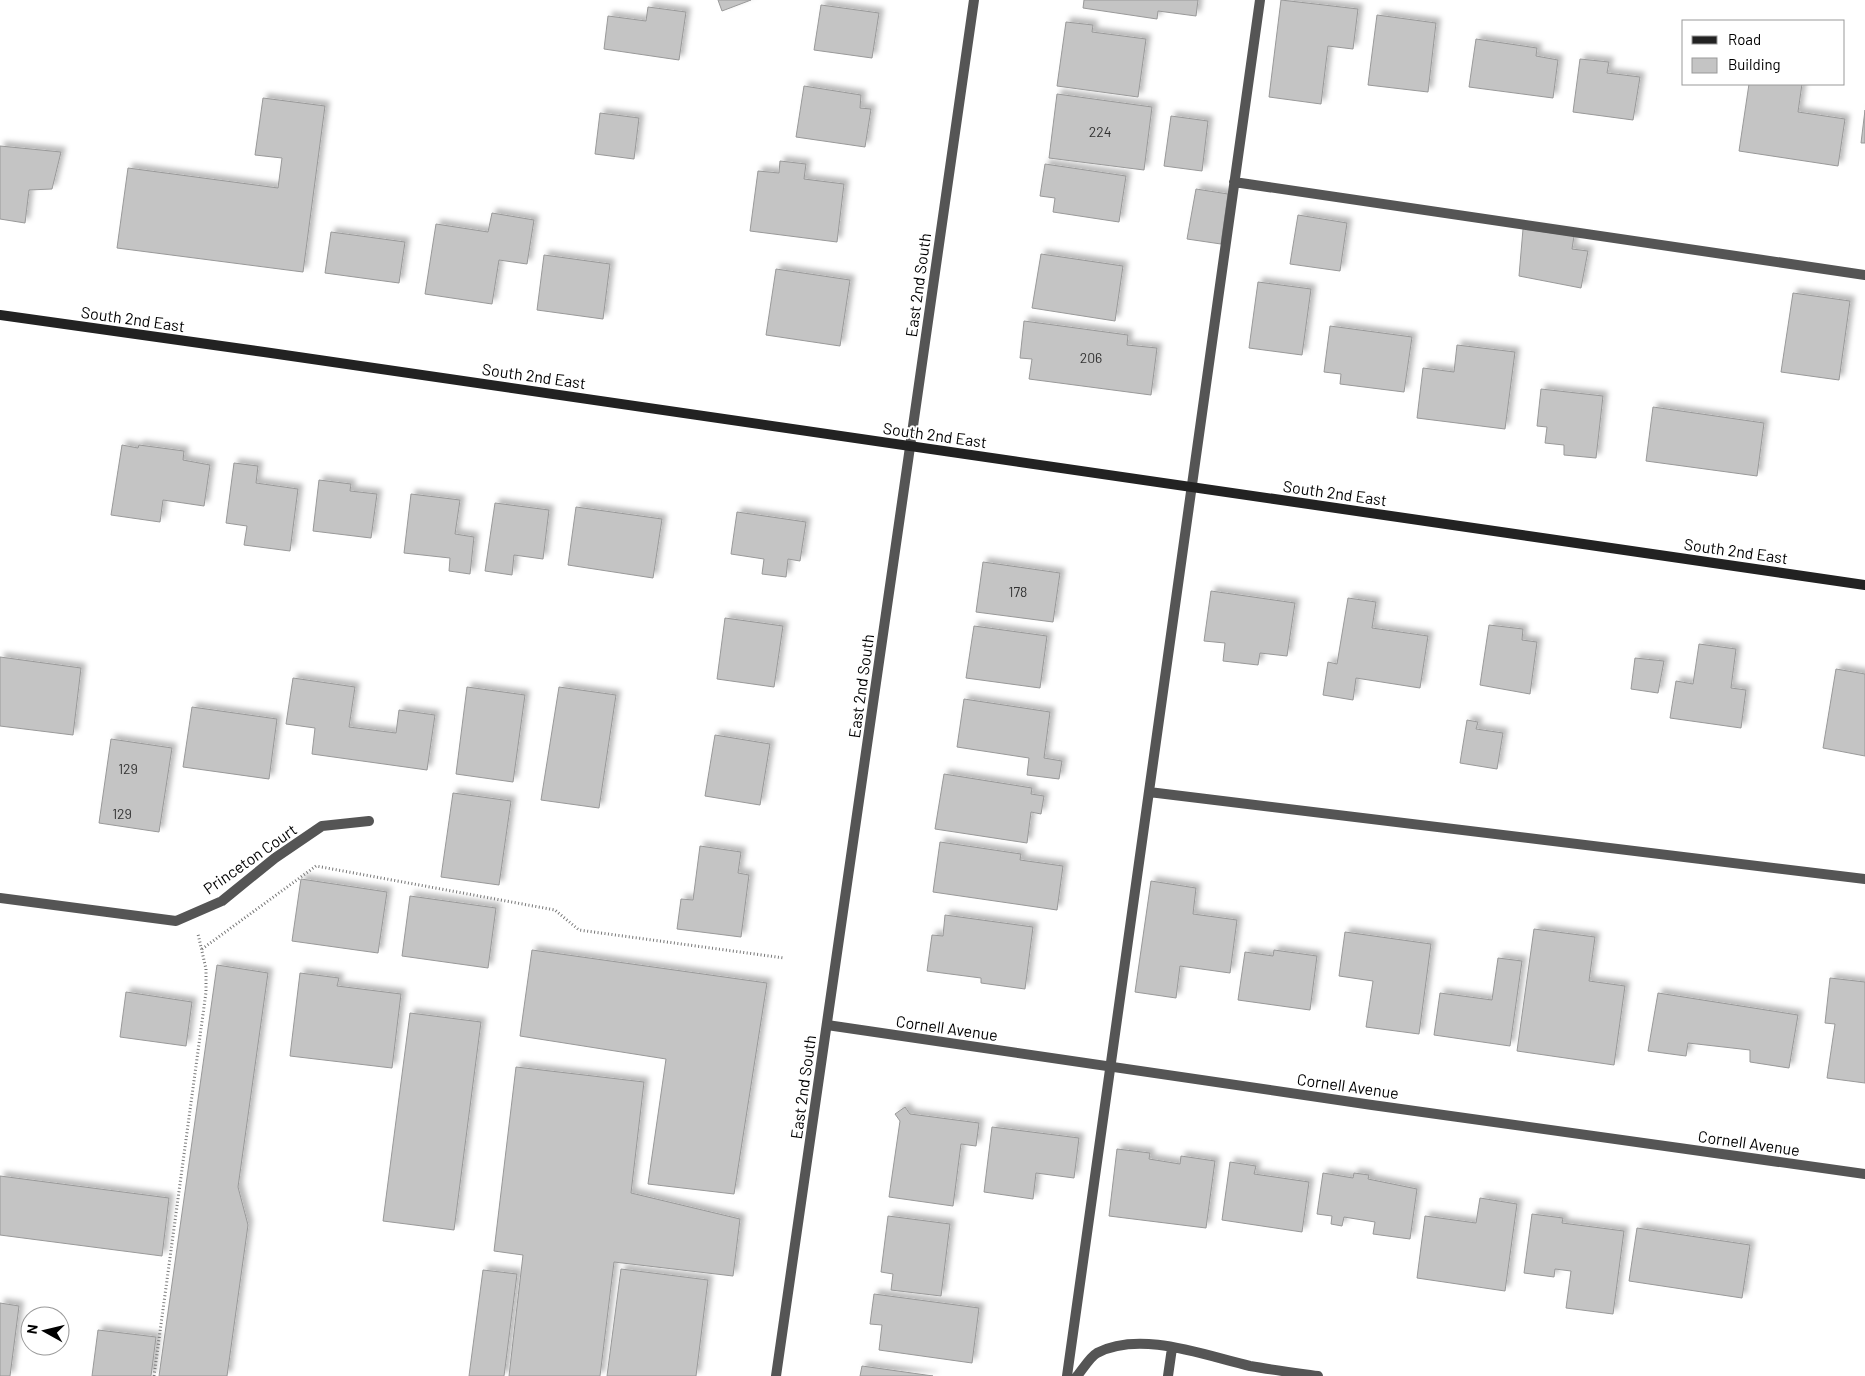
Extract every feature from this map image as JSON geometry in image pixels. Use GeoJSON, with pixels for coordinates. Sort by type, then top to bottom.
{"type":"FeatureCollection","features":[{"type":"Feature","properties":{"kind":"main road","name":"South 2nd East"},"geometry":{"type":"LineString","coordinates":[[0,315],[273,353],[1865,585]]}},
{"type":"Feature","properties":{"kind":"street","name":"East 2nd South"},"geometry":{"type":"LineString","coordinates":[[776,1376],[974,0]]}},
{"type":"Feature","properties":{"kind":"street"},"geometry":{"type":"LineString","coordinates":[[1067,1376],[1260,0]]}},
{"type":"Feature","properties":{"kind":"street"},"geometry":{"type":"LineString","coordinates":[[1234,182],[1865,275]]}},
{"type":"Feature","properties":{"kind":"street"},"geometry":{"type":"LineString","coordinates":[[1149,792],[1865,880]]}},
{"type":"Feature","properties":{"kind":"street","name":"Princeton Court"},"geometry":{"type":"LineString","coordinates":[[0,898],[176,921],[222,901],[275,858],[322,826],[369,821]]}},
{"type":"Feature","properties":{"kind":"street","name":"Cornell Avenue"},"geometry":{"type":"LineString","coordinates":[[827,1025],[1865,1174]]}},
{"type":"Feature","properties":{"kind":"street"},"geometry":{"type":"LineString","coordinates":[[1077,1376],[1096,1354],[1119,1345],[1143,1344],[1172,1348],[1252,1366],[1318,1376]]}},
{"type":"Feature","properties":{"kind":"street"},"geometry":{"type":"LineString","coordinates":[[1168,1376],[1172,1348]]}},
{"type":"Feature","properties":{"kind":"path"},"geometry":{"type":"LineString","coordinates":[[202,949],[316,866],[555,910],[579,930],[784,958]]}},
{"type":"Feature","properties":{"kind":"path"},"geometry":{"type":"LineString","coordinates":[[154,1376],[206,992],[206,969],[194,914]]}},
{"type":"Feature","properties":{"kind":"building"},"geometry":{"type":"Polygon","coordinates":[[[718,0],[751,0],[722,11],[718,0]]]}},
{"type":"Feature","properties":{"kind":"building"},"geometry":{"type":"Polygon","coordinates":[[[1084,0],[1198,0],[1196,16],[1158,11],[1157,19],[1083,8],[1084,0]]]}},
{"type":"Feature","properties":{"kind":"building"},"geometry":{"type":"Polygon","coordinates":[[[1281,0],[1358,9],[1353,49],[1328,46],[1321,104],[1269,97],[1281,0]]]}},
{"type":"Feature","properties":{"kind":"building"},"geometry":{"type":"Polygon","coordinates":[[[821,5],[879,13],[872,58],[814,50],[821,5]]]}},
{"type":"Feature","properties":{"kind":"building"},"geometry":{"type":"Polygon","coordinates":[[[648,7],[686,12],[679,60],[604,49],[608,16],[646,21],[648,7]]]}},
{"type":"Feature","properties":{"kind":"building"},"geometry":{"type":"Polygon","coordinates":[[[1377,15],[1436,23],[1428,92],[1368,85],[1377,15]]]}},
{"type":"Feature","properties":{"kind":"building"},"geometry":{"type":"Polygon","coordinates":[[[1066,22],[1093,25],[1092,32],[1146,39],[1138,97],[1057,86],[1066,22]]]}},
{"type":"Feature","properties":{"kind":"building"},"geometry":{"type":"Polygon","coordinates":[[[1476,39],[1537,48],[1536,56],[1558,60],[1553,98],[1469,87],[1476,39]]]}},
{"type":"Feature","properties":{"kind":"building"},"geometry":{"type":"Polygon","coordinates":[[[1580,59],[1609,62],[1607,73],[1640,77],[1633,120],[1573,112],[1580,59]]]}},
{"type":"Feature","properties":{"kind":"building"},"geometry":{"type":"Polygon","coordinates":[[[1749,85],[1802,85],[1798,112],[1845,119],[1838,166],[1739,151],[1749,85]]]}},
{"type":"Feature","properties":{"kind":"building"},"geometry":{"type":"Polygon","coordinates":[[[804,86],[861,95],[860,108],[871,109],[865,147],[796,137],[804,86]]]}},
{"type":"Feature","properties":{"kind":"building"},"geometry":{"type":"Polygon","coordinates":[[[1057,94],[1152,107],[1144,170],[1049,158],[1057,94]]]}},
{"type":"Feature","properties":{"kind":"building"},"geometry":{"type":"Polygon","coordinates":[[[263,98],[325,106],[303,272],[117,248],[128,168],[278,188],[282,158],[255,155],[263,98]]]}},
{"type":"Feature","properties":{"kind":"building"},"geometry":{"type":"Polygon","coordinates":[[[1865,110],[1865,143],[1861,143],[1865,110]]]}},
{"type":"Feature","properties":{"kind":"building"},"geometry":{"type":"Polygon","coordinates":[[[600,113],[639,118],[634,159],[595,154],[600,113]]]}},
{"type":"Feature","properties":{"kind":"building"},"geometry":{"type":"Polygon","coordinates":[[[1171,116],[1208,121],[1202,171],[1164,166],[1171,116]]]}},
{"type":"Feature","properties":{"kind":"building"},"geometry":{"type":"Polygon","coordinates":[[[0,146],[61,152],[52,189],[29,190],[25,223],[0,219],[0,146]]]}},
{"type":"Feature","properties":{"kind":"building"},"geometry":{"type":"Polygon","coordinates":[[[780,161],[806,164],[804,179],[844,184],[837,242],[750,231],[758,171],[779,173],[780,161]]]}},
{"type":"Feature","properties":{"kind":"building"},"geometry":{"type":"Polygon","coordinates":[[[1045,164],[1126,176],[1119,222],[1053,212],[1055,198],[1040,196],[1045,164]]]}},
{"type":"Feature","properties":{"kind":"building"},"geometry":{"type":"Polygon","coordinates":[[[1196,189],[1228,194],[1221,244],[1187,239],[1196,189]]]}},
{"type":"Feature","properties":{"kind":"building"},"geometry":{"type":"Polygon","coordinates":[[[492,213],[534,220],[527,264],[499,260],[492,304],[425,294],[436,224],[488,232],[492,213]]]}},
{"type":"Feature","properties":{"kind":"building"},"geometry":{"type":"Polygon","coordinates":[[[1298,215],[1347,223],[1340,271],[1290,264],[1298,215]]]}},
{"type":"Feature","properties":{"kind":"building"},"geometry":{"type":"Polygon","coordinates":[[[1523,229],[1574,236],[1572,249],[1588,251],[1581,288],[1519,276],[1523,229]]]}},
{"type":"Feature","properties":{"kind":"building"},"geometry":{"type":"Polygon","coordinates":[[[331,232],[405,242],[399,283],[325,273],[331,232]]]}},
{"type":"Feature","properties":{"kind":"building"},"geometry":{"type":"Polygon","coordinates":[[[1041,254],[1123,266],[1115,321],[1032,308],[1041,254]]]}},
{"type":"Feature","properties":{"kind":"building"},"geometry":{"type":"Polygon","coordinates":[[[544,255],[610,264],[603,319],[537,310],[544,255]]]}},
{"type":"Feature","properties":{"kind":"building"},"geometry":{"type":"Polygon","coordinates":[[[776,269],[850,280],[840,346],[766,335],[776,269]]]}},
{"type":"Feature","properties":{"kind":"building"},"geometry":{"type":"Polygon","coordinates":[[[1258,282],[1311,289],[1302,355],[1249,348],[1258,282]]]}},
{"type":"Feature","properties":{"kind":"building"},"geometry":{"type":"Polygon","coordinates":[[[1793,293],[1850,301],[1839,380],[1781,372],[1793,293]]]}},
{"type":"Feature","properties":{"kind":"building"},"geometry":{"type":"Polygon","coordinates":[[[1024,321],[1128,335],[1127,345],[1157,348],[1151,395],[1029,379],[1032,359],[1020,358],[1024,321]]]}},
{"type":"Feature","properties":{"kind":"building"},"geometry":{"type":"Polygon","coordinates":[[[1330,326],[1412,337],[1404,392],[1340,384],[1341,374],[1324,372],[1330,326]]]}},
{"type":"Feature","properties":{"kind":"building"},"geometry":{"type":"Polygon","coordinates":[[[1457,345],[1515,352],[1505,429],[1417,418],[1423,368],[1454,372],[1457,345]]]}},
{"type":"Feature","properties":{"kind":"building"},"geometry":{"type":"Polygon","coordinates":[[[1541,389],[1603,396],[1596,458],[1564,455],[1564,445],[1545,443],[1547,427],[1537,426],[1541,389]]]}},
{"type":"Feature","properties":{"kind":"building"},"geometry":{"type":"Polygon","coordinates":[[[1653,407],[1764,423],[1757,476],[1646,461],[1653,407]]]}},
{"type":"Feature","properties":{"kind":"building"},"geometry":{"type":"Polygon","coordinates":[[[122,445],[138,448],[139,445],[184,451],[183,460],[210,465],[204,506],[163,500],[160,522],[111,515],[122,445]]]}},
{"type":"Feature","properties":{"kind":"building"},"geometry":{"type":"Polygon","coordinates":[[[234,463],[258,466],[256,483],[298,489],[290,551],[244,545],[247,526],[226,523],[234,463]]]}},
{"type":"Feature","properties":{"kind":"building"},"geometry":{"type":"Polygon","coordinates":[[[319,480],[351,484],[350,491],[377,494],[371,538],[313,531],[319,480]]]}},
{"type":"Feature","properties":{"kind":"building"},"geometry":{"type":"Polygon","coordinates":[[[411,494],[460,500],[455,534],[474,537],[470,574],[449,571],[450,558],[404,553],[411,494]]]}},
{"type":"Feature","properties":{"kind":"building"},"geometry":{"type":"Polygon","coordinates":[[[495,503],[549,510],[543,559],[514,555],[512,575],[485,571],[495,503]]]}},
{"type":"Feature","properties":{"kind":"building"},"geometry":{"type":"Polygon","coordinates":[[[576,507],[662,519],[653,578],[568,565],[576,507]]]}},
{"type":"Feature","properties":{"kind":"building"},"geometry":{"type":"Polygon","coordinates":[[[737,512],[806,522],[800,561],[788,559],[786,577],[762,574],[764,559],[731,554],[737,512]]]}},
{"type":"Feature","properties":{"kind":"building"},"geometry":{"type":"Polygon","coordinates":[[[983,562],[1060,573],[1053,622],[976,612],[983,562]]]}},
{"type":"Feature","properties":{"kind":"building"},"geometry":{"type":"Polygon","coordinates":[[[1211,591],[1295,603],[1287,656],[1260,653],[1258,665],[1223,661],[1225,643],[1204,641],[1211,591]]]}},
{"type":"Feature","properties":{"kind":"building"},"geometry":{"type":"Polygon","coordinates":[[[1348,598],[1376,602],[1372,628],[1428,636],[1420,688],[1356,678],[1353,700],[1323,695],[1328,662],[1337,664],[1348,598]]]}},
{"type":"Feature","properties":{"kind":"building"},"geometry":{"type":"Polygon","coordinates":[[[725,618],[783,626],[774,687],[717,679],[725,618]]]}},
{"type":"Feature","properties":{"kind":"building"},"geometry":{"type":"Polygon","coordinates":[[[1489,625],[1523,629],[1522,640],[1537,642],[1530,694],[1480,685],[1489,625]]]}},
{"type":"Feature","properties":{"kind":"building"},"geometry":{"type":"Polygon","coordinates":[[[974,626],[1047,636],[1040,688],[966,678],[974,626]]]}},
{"type":"Feature","properties":{"kind":"building"},"geometry":{"type":"Polygon","coordinates":[[[1699,644],[1736,649],[1731,688],[1746,690],[1741,728],[1670,718],[1676,681],[1693,684],[1699,644]]]}},
{"type":"Feature","properties":{"kind":"building"},"geometry":{"type":"Polygon","coordinates":[[[0,657],[81,668],[73,735],[0,726],[0,657]]]}},
{"type":"Feature","properties":{"kind":"building"},"geometry":{"type":"Polygon","coordinates":[[[1635,658],[1664,661],[1658,693],[1631,689],[1635,658]]]}},
{"type":"Feature","properties":{"kind":"building"},"geometry":{"type":"Polygon","coordinates":[[[1836,669],[1865,674],[1865,756],[1823,748],[1836,669]]]}},
{"type":"Feature","properties":{"kind":"building"},"geometry":{"type":"Polygon","coordinates":[[[293,678],[355,687],[349,727],[396,733],[399,710],[435,715],[427,770],[312,754],[315,728],[286,724],[293,678]]]}},
{"type":"Feature","properties":{"kind":"building"},"geometry":{"type":"Polygon","coordinates":[[[467,687],[525,695],[513,782],[456,774],[467,687]]]}},
{"type":"Feature","properties":{"kind":"building"},"geometry":{"type":"Polygon","coordinates":[[[559,687],[616,695],[599,808],[541,800],[559,687]]]}},
{"type":"Feature","properties":{"kind":"building"},"geometry":{"type":"Polygon","coordinates":[[[964,699],[1050,712],[1044,758],[1062,761],[1059,779],[1027,775],[1029,758],[957,747],[964,699]]]}},
{"type":"Feature","properties":{"kind":"building"},"geometry":{"type":"Polygon","coordinates":[[[192,707],[277,719],[269,779],[183,767],[192,707]]]}},
{"type":"Feature","properties":{"kind":"building"},"geometry":{"type":"Polygon","coordinates":[[[1467,720],[1478,722],[1476,729],[1503,733],[1497,769],[1460,763],[1467,720]]]}},
{"type":"Feature","properties":{"kind":"building"},"geometry":{"type":"Polygon","coordinates":[[[715,735],[770,744],[760,805],[705,796],[715,735]]]}},
{"type":"Feature","properties":{"kind":"building"},"geometry":{"type":"Polygon","coordinates":[[[111,739],[172,748],[159,832],[99,823],[111,739]]]}},
{"type":"Feature","properties":{"kind":"building"},"geometry":{"type":"Polygon","coordinates":[[[944,774],[1032,788],[1031,794],[1044,796],[1041,814],[1031,812],[1027,843],[935,829],[944,774]]]}},
{"type":"Feature","properties":{"kind":"building"},"geometry":{"type":"Polygon","coordinates":[[[453,793],[511,801],[499,885],[441,877],[453,793]]]}},
{"type":"Feature","properties":{"kind":"building"},"geometry":{"type":"Polygon","coordinates":[[[940,842],[1021,854],[1020,860],[1063,866],[1057,910],[933,892],[940,842]]]}},
{"type":"Feature","properties":{"kind":"building"},"geometry":{"type":"Polygon","coordinates":[[[700,846],[741,852],[738,873],[749,875],[741,937],[677,929],[681,899],[693,900],[700,846]]]}},
{"type":"Feature","properties":{"kind":"building"},"geometry":{"type":"Polygon","coordinates":[[[301,879],[387,892],[378,953],[292,941],[301,879]]]}},
{"type":"Feature","properties":{"kind":"building"},"geometry":{"type":"Polygon","coordinates":[[[1151,881],[1196,888],[1193,914],[1237,920],[1230,973],[1180,966],[1176,998],[1135,992],[1151,881]]]}},
{"type":"Feature","properties":{"kind":"building"},"geometry":{"type":"Polygon","coordinates":[[[410,896],[496,908],[488,968],[402,956],[410,896]]]}},
{"type":"Feature","properties":{"kind":"building"},"geometry":{"type":"Polygon","coordinates":[[[945,915],[1033,927],[1025,989],[981,983],[981,978],[927,971],[932,935],[943,936],[945,915]]]}},
{"type":"Feature","properties":{"kind":"building"},"geometry":{"type":"Polygon","coordinates":[[[1534,929],[1595,937],[1589,981],[1625,986],[1614,1065],[1517,1051],[1534,929]]]}},
{"type":"Feature","properties":{"kind":"building"},"geometry":{"type":"Polygon","coordinates":[[[1345,932],[1431,944],[1419,1034],[1366,1027],[1373,981],[1339,976],[1345,932]]]}},
{"type":"Feature","properties":{"kind":"building"},"geometry":{"type":"Polygon","coordinates":[[[532,950],[767,983],[734,1194],[648,1184],[666,1059],[520,1036],[532,950]]]}},
{"type":"Feature","properties":{"kind":"building"},"geometry":{"type":"Polygon","coordinates":[[[1274,950],[1317,956],[1310,1010],[1238,1000],[1245,952],[1273,956],[1274,950]]]}},
{"type":"Feature","properties":{"kind":"building"},"geometry":{"type":"Polygon","coordinates":[[[1498,958],[1522,961],[1510,1046],[1434,1035],[1440,993],[1492,1000],[1498,958]]]}},
{"type":"Feature","properties":{"kind":"building"},"geometry":{"type":"Polygon","coordinates":[[[217,965],[268,973],[238,1187],[248,1225],[227,1376],[159,1376],[217,965]]]}},
{"type":"Feature","properties":{"kind":"building"},"geometry":{"type":"Polygon","coordinates":[[[300,973],[339,978],[337,986],[401,994],[392,1068],[290,1056],[300,973]]]}},
{"type":"Feature","properties":{"kind":"building"},"geometry":{"type":"Polygon","coordinates":[[[1830,978],[1865,982],[1865,1083],[1827,1078],[1835,1024],[1825,1023],[1830,978]]]}},
{"type":"Feature","properties":{"kind":"building"},"geometry":{"type":"Polygon","coordinates":[[[126,992],[192,1002],[186,1046],[120,1037],[126,992]]]}},
{"type":"Feature","properties":{"kind":"building"},"geometry":{"type":"Polygon","coordinates":[[[1658,993],[1798,1015],[1789,1068],[1750,1062],[1750,1050],[1688,1043],[1686,1056],[1648,1051],[1658,993]]]}},
{"type":"Feature","properties":{"kind":"building"},"geometry":{"type":"Polygon","coordinates":[[[410,1013],[481,1022],[454,1230],[383,1221],[410,1013]]]}},
{"type":"Feature","properties":{"kind":"building"},"geometry":{"type":"Polygon","coordinates":[[[516,1067],[644,1082],[631,1193],[740,1219],[733,1276],[614,1262],[600,1376],[509,1376],[523,1255],[494,1251],[516,1067]]]}},
{"type":"Feature","properties":{"kind":"building"},"geometry":{"type":"Polygon","coordinates":[[[905,1107],[910,1114],[979,1123],[976,1146],[961,1144],[953,1206],[889,1197],[900,1121],[895,1114],[905,1107]]]}},
{"type":"Feature","properties":{"kind":"building"},"geometry":{"type":"Polygon","coordinates":[[[992,1127],[1079,1138],[1074,1178],[1036,1173],[1033,1199],[984,1192],[992,1127]]]}},
{"type":"Feature","properties":{"kind":"building"},"geometry":{"type":"Polygon","coordinates":[[[1117,1149],[1150,1153],[1149,1159],[1180,1164],[1181,1156],[1215,1161],[1206,1228],[1109,1216],[1117,1149]]]}},
{"type":"Feature","properties":{"kind":"building"},"geometry":{"type":"Polygon","coordinates":[[[1230,1162],[1256,1166],[1254,1174],[1309,1182],[1302,1232],[1222,1220],[1230,1162]]]}},
{"type":"Feature","properties":{"kind":"building"},"geometry":{"type":"Polygon","coordinates":[[[1323,1173],[1353,1178],[1354,1173],[1369,1175],[1368,1179],[1417,1189],[1410,1239],[1373,1234],[1375,1222],[1344,1217],[1342,1226],[1331,1224],[1332,1216],[1317,1214],[1323,1173]]]}},
{"type":"Feature","properties":{"kind":"building"},"geometry":{"type":"Polygon","coordinates":[[[0,1176],[169,1198],[162,1256],[0,1235],[0,1176]]]}},
{"type":"Feature","properties":{"kind":"building"},"geometry":{"type":"Polygon","coordinates":[[[1480,1198],[1517,1204],[1505,1291],[1417,1278],[1425,1216],[1476,1223],[1480,1198]]]}},
{"type":"Feature","properties":{"kind":"building"},"geometry":{"type":"Polygon","coordinates":[[[1532,1214],[1563,1218],[1562,1223],[1624,1231],[1613,1314],[1566,1308],[1571,1271],[1555,1269],[1554,1277],[1524,1273],[1532,1214]]]}},
{"type":"Feature","properties":{"kind":"building"},"geometry":{"type":"Polygon","coordinates":[[[888,1216],[950,1224],[941,1296],[891,1290],[893,1274],[881,1272],[888,1216]]]}},
{"type":"Feature","properties":{"kind":"building"},"geometry":{"type":"Polygon","coordinates":[[[1637,1228],[1750,1245],[1742,1298],[1629,1281],[1637,1228]]]}},
{"type":"Feature","properties":{"kind":"building"},"geometry":{"type":"Polygon","coordinates":[[[621,1269],[708,1280],[696,1376],[607,1376],[621,1269]]]}},
{"type":"Feature","properties":{"kind":"building"},"geometry":{"type":"Polygon","coordinates":[[[483,1270],[517,1274],[504,1376],[469,1376],[483,1270]]]}},
{"type":"Feature","properties":{"kind":"building"},"geometry":{"type":"Polygon","coordinates":[[[874,1294],[979,1308],[972,1363],[879,1350],[882,1325],[870,1324],[874,1294]]]}},
{"type":"Feature","properties":{"kind":"building"},"geometry":{"type":"Polygon","coordinates":[[[0,1303],[19,1306],[10,1376],[0,1376],[0,1303]]]}},
{"type":"Feature","properties":{"kind":"building"},"geometry":{"type":"Polygon","coordinates":[[[98,1330],[156,1337],[151,1376],[92,1376],[98,1330]]]}},
{"type":"Feature","properties":{"kind":"building"},"geometry":{"type":"Polygon","coordinates":[[[862,1366],[933,1376],[860,1376],[862,1366]]]}}]}
